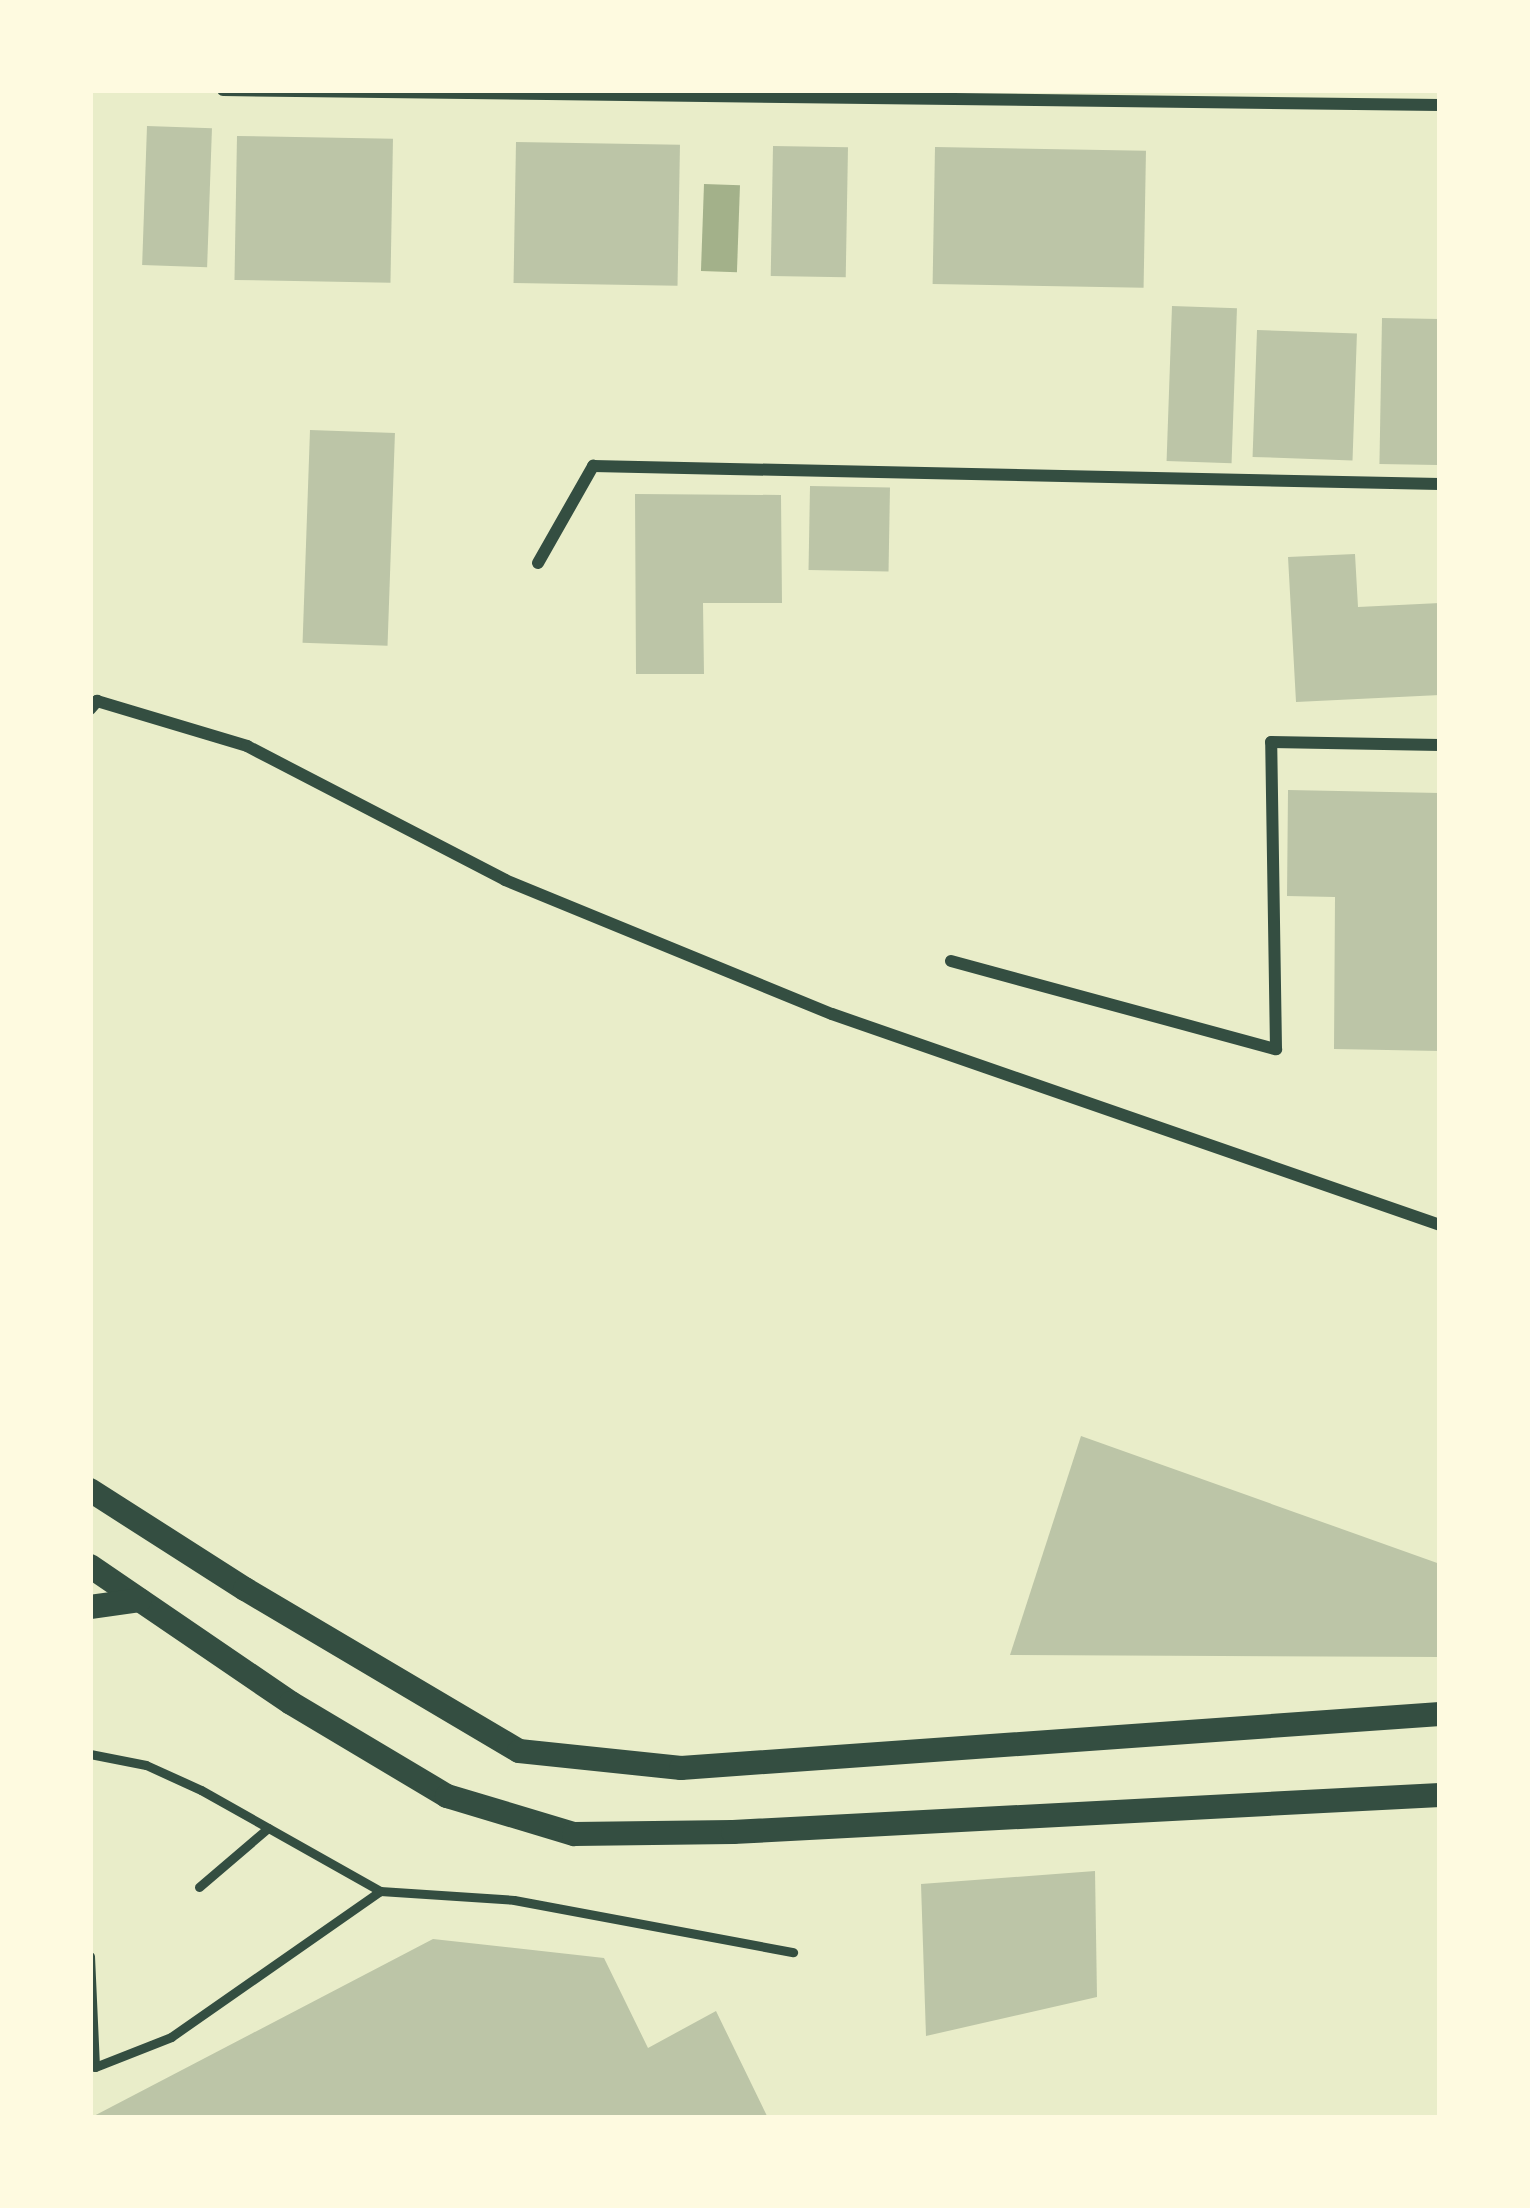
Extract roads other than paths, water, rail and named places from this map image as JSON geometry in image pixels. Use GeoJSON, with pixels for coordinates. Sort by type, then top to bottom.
{"type":"FeatureCollection","features":[{"type":"Feature","properties":{"kind":"main road"},"geometry":{"type":"LineString","coordinates":[[90,1490],[245,1589],[519,1751],[681,1768],[1440,1714]]}},
{"type":"Feature","properties":{"kind":"main road"},"geometry":{"type":"LineString","coordinates":[[90,1566],[291,1703],[447,1796],[574,1834],[734,1832],[1440,1795]]}},
{"type":"Feature","properties":{"kind":"main road"},"geometry":{"type":"LineString","coordinates":[[90,1607],[140,1600]]}},
{"type":"Feature","properties":{"kind":"street"},"geometry":{"type":"LineString","coordinates":[[223,90],[1440,105]]}},
{"type":"Feature","properties":{"kind":"street"},"geometry":{"type":"LineString","coordinates":[[538,563],[593,466],[1440,484]]}},
{"type":"Feature","properties":{"kind":"street"},"geometry":{"type":"LineString","coordinates":[[90,709],[97,701],[247,746],[505,880],[832,1014],[1440,1225]]}},
{"type":"Feature","properties":{"kind":"street"},"geometry":{"type":"LineString","coordinates":[[951,961],[1276,1049],[1270,742],[1440,745]]}},
{"type":"Feature","properties":{"kind":"lane"},"geometry":{"type":"LineString","coordinates":[[90,1754],[146,1765],[380,1891],[514,1900],[793,1952]]}},
{"type":"Feature","properties":{"kind":"lane"},"geometry":{"type":"LineString","coordinates":[[200,1887],[268,1828]]}},
{"type":"Feature","properties":{"kind":"lane"},"geometry":{"type":"LineString","coordinates":[[90,1956],[94,2066],[171,2037],[380,1891]]}}]}
